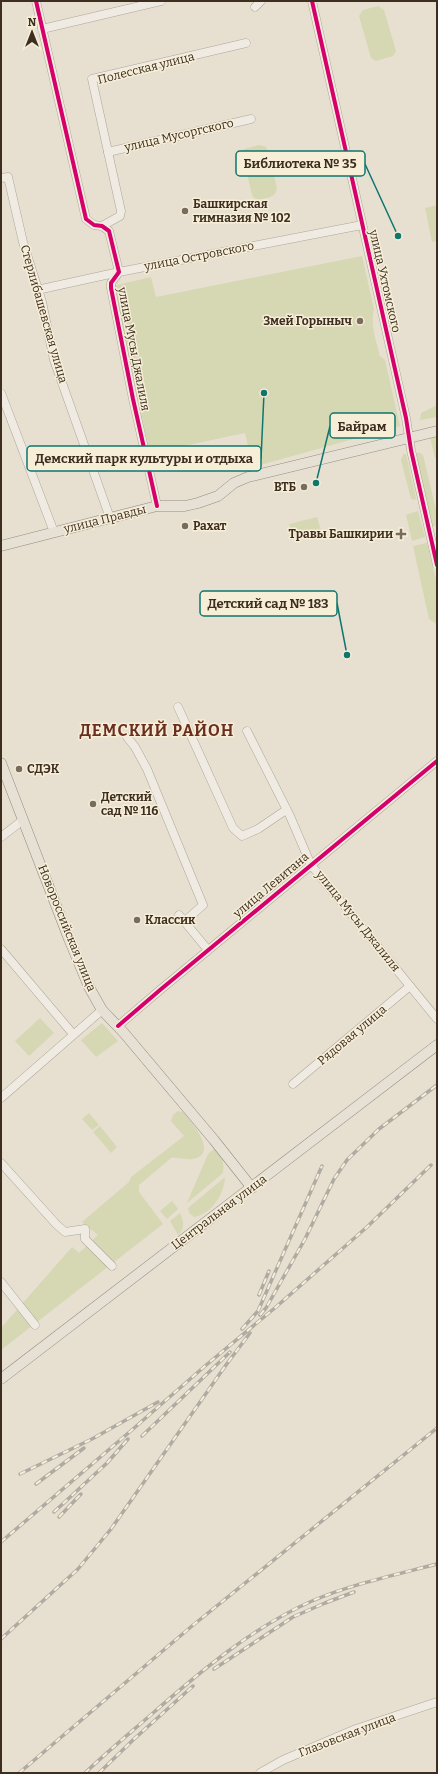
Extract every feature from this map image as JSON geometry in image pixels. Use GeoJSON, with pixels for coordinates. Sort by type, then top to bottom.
{"type":"FeatureCollection","features":[{"type":"Feature","properties":{"kind":"main road","name":"улица Правды"},"geometry":{"type":"LineString","coordinates":[[1,546],[157,506],[185,506],[198,503],[218,496],[234,483],[248,477],[437,431]]}},
{"type":"Feature","properties":{"kind":"main road","name":"Новороссийская улица"},"geometry":{"type":"LineString","coordinates":[[2,770],[23,820],[68,939],[89,987],[102,1010],[118,1026],[214,1140],[252,1188]]}},
{"type":"Feature","properties":{"kind":"main road","name":"Центральная улица"},"geometry":{"type":"LineString","coordinates":[[1,1379],[437,1045]]}},
{"type":"Feature","properties":{"kind":"street"},"geometry":{"type":"LineString","coordinates":[[36,1],[86,219],[94,225],[102,226],[120,216],[121,211],[108,152]]}},
{"type":"Feature","properties":{"kind":"street"},"geometry":{"type":"LineString","coordinates":[[42,29],[161,1]]}},
{"type":"Feature","properties":{"kind":"street","name":"улица Ухтомского"},"geometry":{"type":"LineString","coordinates":[[312,1],[437,565]]}},
{"type":"Feature","properties":{"kind":"street","name":"Полесская улица"},"geometry":{"type":"LineString","coordinates":[[108,152],[92,79],[246,43]]}},
{"type":"Feature","properties":{"kind":"street","name":"улица Мусоргского"},"geometry":{"type":"LineString","coordinates":[[108,152],[251,119]]}},
{"type":"Feature","properties":{"kind":"street","name":"Стерлибашевская улица"},"geometry":{"type":"LineString","coordinates":[[4,178],[37,290],[42,302],[54,360],[110,518]]}},
{"type":"Feature","properties":{"kind":"street","name":"улица Островского"},"geometry":{"type":"LineString","coordinates":[[37,290],[119,272],[362,225]]}},
{"type":"Feature","properties":{"kind":"street","name":"улица Мусы Джалиля"},"geometry":{"type":"LineString","coordinates":[[102,226],[109,231],[119,272],[111,283],[111,288],[133,399],[157,506]]}},
{"type":"Feature","properties":{"kind":"street"},"geometry":{"type":"LineString","coordinates":[[1,393],[54,532]]}},
{"type":"Feature","properties":{"kind":"street"},"geometry":{"type":"LineString","coordinates":[[178,707],[233,828],[242,836],[250,834],[286,810]]}},
{"type":"Feature","properties":{"kind":"street","name":"улица Мусы Джалиля"},"geometry":{"type":"LineString","coordinates":[[246,731],[312,865],[437,1019]]}},
{"type":"Feature","properties":{"kind":"street"},"geometry":{"type":"LineString","coordinates":[[127,737],[135,747],[147,768],[203,905],[182,918],[208,950]]}},
{"type":"Feature","properties":{"kind":"street","name":"улица Левитана"},"geometry":{"type":"LineString","coordinates":[[118,1026],[437,761]]}},
{"type":"Feature","properties":{"kind":"street"},"geometry":{"type":"LineString","coordinates":[[1,837],[23,820]]}},
{"type":"Feature","properties":{"kind":"street"},"geometry":{"type":"LineString","coordinates":[[1,949],[73,1034]]}},
{"type":"Feature","properties":{"kind":"street","name":"Рядовая улица"},"geometry":{"type":"LineString","coordinates":[[293,1084],[410,986]]}},
{"type":"Feature","properties":{"kind":"street"},"geometry":{"type":"LineString","coordinates":[[1,1098],[102,1010]]}},
{"type":"Feature","properties":{"kind":"street"},"geometry":{"type":"LineString","coordinates":[[1,1163],[65,1232],[85,1229],[85,1239],[112,1266]]}},
{"type":"Feature","properties":{"kind":"street"},"geometry":{"type":"LineString","coordinates":[[1,1282],[34,1325]]}},
{"type":"Feature","properties":{"kind":"street","name":"Глазовская улица"},"geometry":{"type":"LineString","coordinates":[[260,1773],[283,1760],[356,1729],[437,1702]]}},
{"type":"Feature","properties":{"kind":"green space"},"geometry":{"type":"Polygon","coordinates":[[[378,6],[384,10],[396,51],[393,56],[376,61],[371,58],[359,16],[363,10],[378,6]]]}},
{"type":"Feature","properties":{"kind":"green space"},"geometry":{"type":"Polygon","coordinates":[[[259,145],[266,147],[268,151],[277,188],[275,194],[265,199],[254,198],[252,195],[243,156],[244,149],[259,145]]]}},
{"type":"Feature","properties":{"kind":"green space"},"geometry":{"type":"Polygon","coordinates":[[[437,205],[437,241],[432,242],[425,208],[437,205]]]}},
{"type":"Feature","properties":{"kind":"green space"},"geometry":{"type":"Polygon","coordinates":[[[362,256],[374,309],[373,327],[375,338],[380,356],[385,360],[400,426],[253,467],[245,433],[150,453],[113,286],[151,277],[156,297],[362,256]]]}},
{"type":"Feature","properties":{"kind":"green space"},"geometry":{"type":"Polygon","coordinates":[[[437,405],[437,417],[420,420],[421,413],[437,405]]]}},
{"type":"Feature","properties":{"kind":"green space"},"geometry":{"type":"Polygon","coordinates":[[[437,436],[437,458],[435,458],[430,437],[437,436]]]}},
{"type":"Feature","properties":{"kind":"green space"},"geometry":{"type":"Polygon","coordinates":[[[414,453],[420,453],[423,455],[437,514],[437,526],[431,527],[414,453]]]}},
{"type":"Feature","properties":{"kind":"green space"},"geometry":{"type":"Polygon","coordinates":[[[403,454],[406,454],[416,498],[415,500],[411,499],[401,460],[403,454]]]}},
{"type":"Feature","properties":{"kind":"green space"},"geometry":{"type":"Polygon","coordinates":[[[418,511],[425,537],[412,541],[406,515],[418,511]]]}},
{"type":"Feature","properties":{"kind":"green space"},"geometry":{"type":"Polygon","coordinates":[[[317,517],[321,531],[293,539],[289,524],[317,517]]]}},
{"type":"Feature","properties":{"kind":"green space"},"geometry":{"type":"Polygon","coordinates":[[[427,543],[437,584],[437,624],[429,619],[413,546],[427,543]]]}},
{"type":"Feature","properties":{"kind":"green space"},"geometry":{"type":"Polygon","coordinates":[[[40,1018],[54,1033],[29,1056],[15,1041],[40,1018]]]}},
{"type":"Feature","properties":{"kind":"green space"},"geometry":{"type":"Polygon","coordinates":[[[102,1023],[118,1041],[96,1057],[81,1040],[102,1023]]]}},
{"type":"Feature","properties":{"kind":"green space"},"geometry":{"type":"Polygon","coordinates":[[[178,1111],[183,1112],[196,1129],[204,1144],[204,1150],[201,1156],[193,1159],[171,1158],[139,1185],[139,1192],[163,1224],[1,1350],[1,1328],[72,1247],[79,1253],[98,1235],[82,1222],[129,1182],[131,1177],[184,1136],[171,1121],[173,1115],[178,1111]]]}},
{"type":"Feature","properties":{"kind":"green space"},"geometry":{"type":"Polygon","coordinates":[[[89,1113],[99,1125],[92,1130],[82,1119],[89,1113]]]}},
{"type":"Feature","properties":{"kind":"green space"},"geometry":{"type":"Polygon","coordinates":[[[100,1126],[117,1147],[111,1153],[93,1132],[100,1126]]]}},
{"type":"Feature","properties":{"kind":"green space"},"geometry":{"type":"Polygon","coordinates":[[[214,1149],[221,1156],[223,1173],[187,1203],[208,1154],[214,1149]]]}},
{"type":"Feature","properties":{"kind":"green space"},"geometry":{"type":"Polygon","coordinates":[[[225,1177],[222,1190],[211,1208],[194,1217],[189,1213],[188,1208],[225,1177]]]}},
{"type":"Feature","properties":{"kind":"green space"},"geometry":{"type":"Polygon","coordinates":[[[172,1201],[178,1209],[167,1219],[160,1211],[172,1201]]]}},
{"type":"Feature","properties":{"kind":"green space"},"geometry":{"type":"Polygon","coordinates":[[[180,1213],[183,1225],[182,1230],[178,1235],[170,1221],[180,1213]]]}},
{"type":"Feature","properties":{"kind":"railway"},"geometry":{"type":"LineString","coordinates":[[260,1315],[266,1308],[305,1239],[334,1179],[347,1160],[379,1129],[437,1085]]}},
{"type":"Feature","properties":{"kind":"railway"},"geometry":{"type":"LineString","coordinates":[[1,1542],[205,1366],[276,1307],[367,1227],[431,1165]]}},
{"type":"Feature","properties":{"kind":"railway"},"geometry":{"type":"LineString","coordinates":[[242,1329],[258,1311],[322,1166]]}},
{"type":"Feature","properties":{"kind":"railway"},"geometry":{"type":"LineString","coordinates":[[259,1295],[269,1271]]}},
{"type":"Feature","properties":{"kind":"railway"},"geometry":{"type":"LineString","coordinates":[[1,1639],[78,1569],[111,1529],[250,1333]]}},
{"type":"Feature","properties":{"kind":"railway"},"geometry":{"type":"LineString","coordinates":[[142,1436],[230,1352]]}},
{"type":"Feature","properties":{"kind":"railway"},"geometry":{"type":"LineString","coordinates":[[20,1474],[92,1439],[158,1402]]}},
{"type":"Feature","properties":{"kind":"railway"},"geometry":{"type":"LineString","coordinates":[[19,1773],[192,1626],[437,1428]]}},
{"type":"Feature","properties":{"kind":"railway"},"geometry":{"type":"LineString","coordinates":[[54,1512],[107,1463],[128,1439]]}},
{"type":"Feature","properties":{"kind":"railway"},"geometry":{"type":"LineString","coordinates":[[36,1484],[84,1448]]}},
{"type":"Feature","properties":{"kind":"railway"},"geometry":{"type":"LineString","coordinates":[[59,1517],[81,1494]]}},
{"type":"Feature","properties":{"kind":"railway"},"geometry":{"type":"LineString","coordinates":[[85,1773],[171,1697],[209,1666],[228,1651],[269,1624],[290,1612],[327,1595],[374,1580],[437,1564]]}},
{"type":"Feature","properties":{"kind":"railway"},"geometry":{"type":"LineString","coordinates":[[214,1669],[293,1617],[354,1592]]}},
{"type":"Feature","properties":{"kind":"railway"},"geometry":{"type":"LineString","coordinates":[[99,1773],[193,1686]]}},
{"type":"Feature","properties":{"kind":"cycle path"},"geometry":{"type":"LineString","coordinates":[[36,1],[86,219],[94,225],[102,226],[109,231],[119,272],[111,283],[111,288],[133,399],[157,506]]}},
{"type":"Feature","properties":{"kind":"cycle path"},"geometry":{"type":"LineString","coordinates":[[312,1],[406,418],[411,450],[437,565]]}},
{"type":"Feature","properties":{"kind":"cycle path"},"geometry":{"type":"LineString","coordinates":[[118,1026],[437,761]]}},
{"type":"Feature","properties":{"kind":"place","name":"Башкирская гимназия № 102"},"geometry":{"type":"Point","coordinates":[185,211]}},
{"type":"Feature","properties":{"kind":"place","name":"Библиотека № 35"},"geometry":{"type":"Point","coordinates":[398,236]}},
{"type":"Feature","properties":{"kind":"place","name":"Змей Горыныч"},"geometry":{"type":"Point","coordinates":[360,321]}},
{"type":"Feature","properties":{"kind":"place","name":"Демский парк культуры и отдыха"},"geometry":{"type":"Point","coordinates":[264,393]}},
{"type":"Feature","properties":{"kind":"place","name":"Байрам"},"geometry":{"type":"Point","coordinates":[316,483]}},
{"type":"Feature","properties":{"kind":"place","name":"ВТБ"},"geometry":{"type":"Point","coordinates":[304,487]}},
{"type":"Feature","properties":{"kind":"place","name":"Рахат"},"geometry":{"type":"Point","coordinates":[185,526]}},
{"type":"Feature","properties":{"kind":"place","name":"Травы Башкирии"},"geometry":{"type":"Point","coordinates":[401,534]}},
{"type":"Feature","properties":{"kind":"place","name":"Детский сад № 183"},"geometry":{"type":"Point","coordinates":[347,655]}},
{"type":"Feature","properties":{"kind":"place","name":"СДЭК"},"geometry":{"type":"Point","coordinates":[19,769]}},
{"type":"Feature","properties":{"kind":"place","name":"Детский сад № 116"},"geometry":{"type":"Point","coordinates":[93,804]}},
{"type":"Feature","properties":{"kind":"place","name":"Классик"},"geometry":{"type":"Point","coordinates":[137,920]}},
{"type":"Feature","properties":{"kind":"district","name":"ДЕМСКИЙ РАЙОН"},"geometry":{"type":"Point","coordinates":[157,730]}}]}
